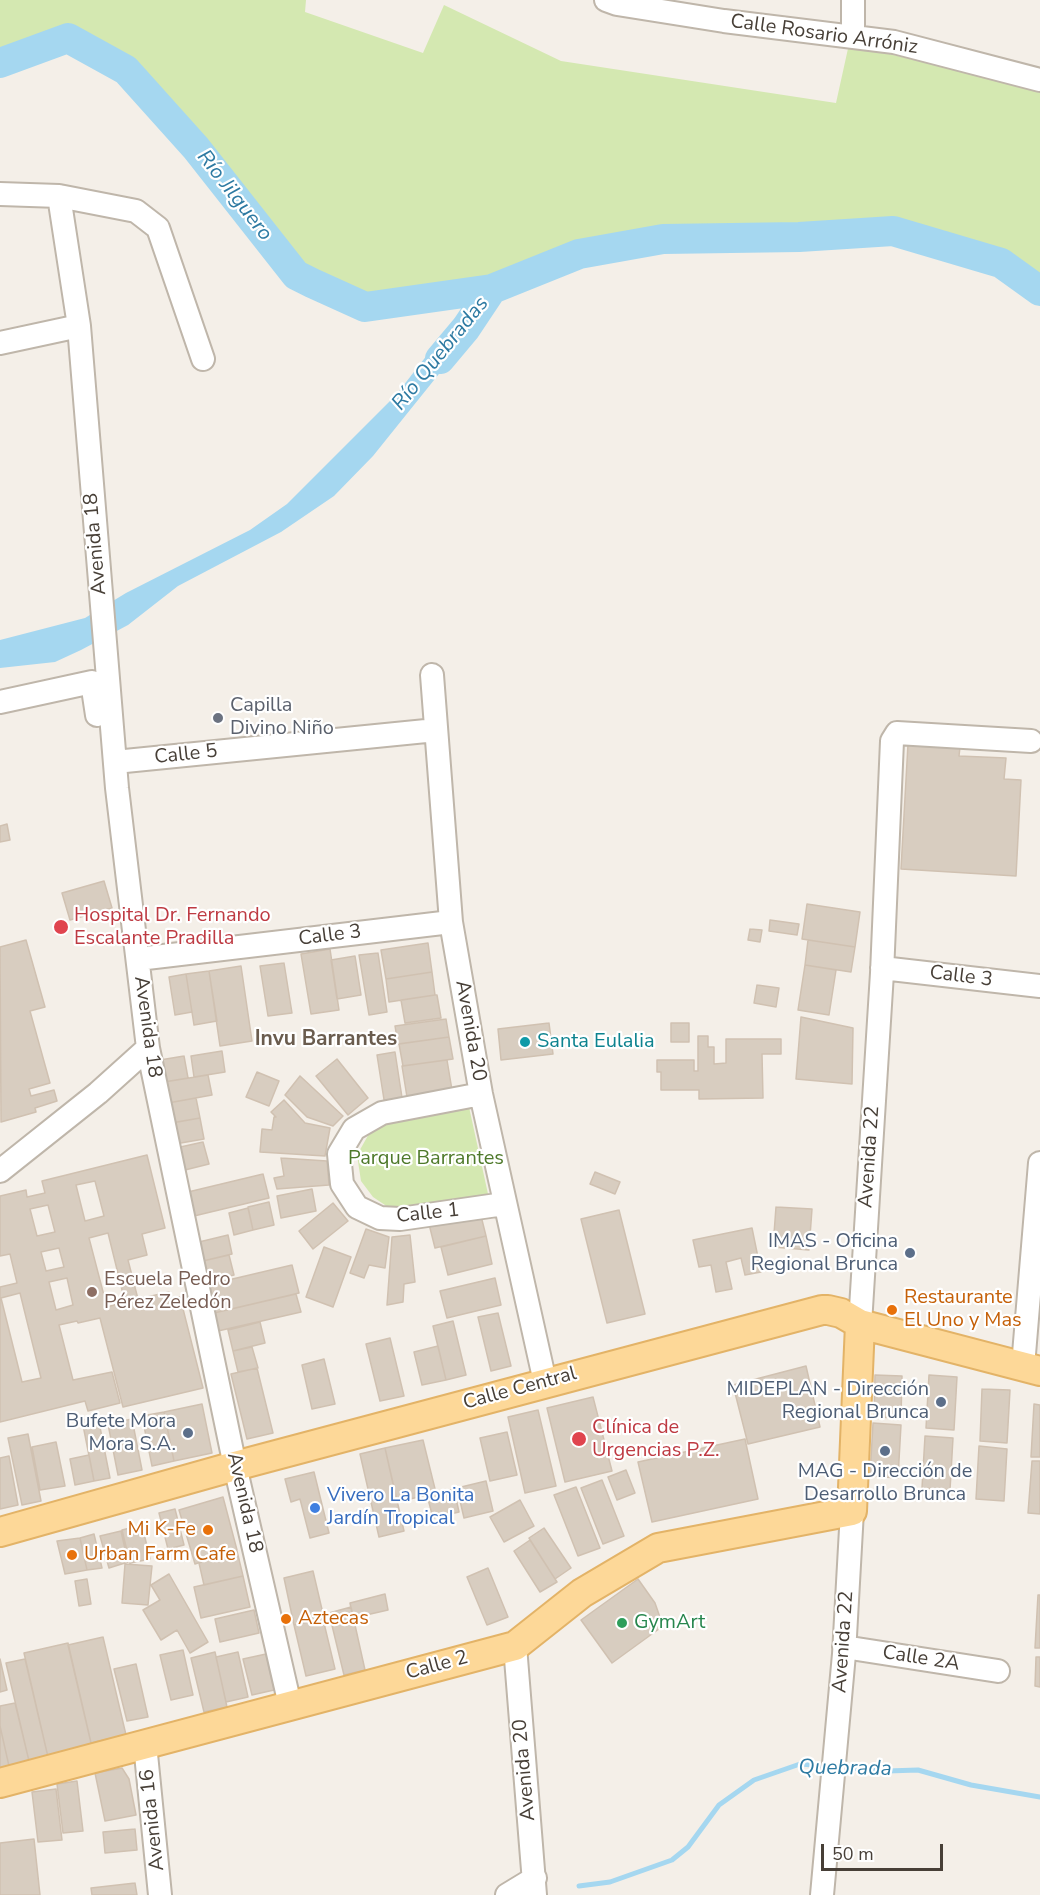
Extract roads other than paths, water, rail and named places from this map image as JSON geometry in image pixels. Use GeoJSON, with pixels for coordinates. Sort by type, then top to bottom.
{"type":"FeatureCollection","features":[{"type":"Feature","properties":{"kind":"main road","name":"Calle Central"},"geometry":{"type":"LineString","coordinates":[[0,1532],[545,1382],[822,1310],[841,1313],[860,1324],[1031,1369]]}},
{"type":"Feature","properties":{"kind":"main road","name":"Avenida 22"},"geometry":{"type":"LineString","coordinates":[[852,1511],[860,1324]]}},
{"type":"Feature","properties":{"kind":"main road","name":"Calle 2"},"geometry":{"type":"LineString","coordinates":[[0,1783],[515,1646],[582,1593],[658,1548],[852,1511]]}},
{"type":"Feature","properties":{"kind":"street","name":"Calle Rosario Arróniz"},"geometry":{"type":"LineString","coordinates":[[606,0],[617,4],[724,21],[894,42],[1040,80]]}},
{"type":"Feature","properties":{"kind":"street"},"geometry":{"type":"LineString","coordinates":[[853,0],[853,36]]}},
{"type":"Feature","properties":{"kind":"street"},"geometry":{"type":"LineString","coordinates":[[0,194],[59,196],[136,211],[158,228],[203,359]]}},
{"type":"Feature","properties":{"kind":"street","name":"Avenida 18"},"geometry":{"type":"LineString","coordinates":[[59,196],[79,326],[117,788],[148,1048],[235,1466],[290,1705]]}},
{"type":"Feature","properties":{"kind":"street"},"geometry":{"type":"LineString","coordinates":[[0,343],[79,326]]}},
{"type":"Feature","properties":{"kind":"street","name":"Avenida 20"},"geometry":{"type":"LineString","coordinates":[[432,675],[451,922],[481,1094],[545,1382]]}},
{"type":"Feature","properties":{"kind":"street"},"geometry":{"type":"LineString","coordinates":[[0,702],[93,682],[102,768],[107,779],[117,788]]}},
{"type":"Feature","properties":{"kind":"street","name":"Calle 5"},"geometry":{"type":"LineString","coordinates":[[115,762],[436,730]]}},
{"type":"Feature","properties":{"kind":"street","name":"Avenida 22"},"geometry":{"type":"LineString","coordinates":[[860,1324],[882,968],[893,737],[897,733],[1031,741]]}},
{"type":"Feature","properties":{"kind":"street","name":"Calle 3"},"geometry":{"type":"LineString","coordinates":[[138,959],[451,922]]}},
{"type":"Feature","properties":{"kind":"street","name":"Calle 3"},"geometry":{"type":"LineString","coordinates":[[882,968],[1040,986]]}},
{"type":"Feature","properties":{"kind":"street"},"geometry":{"type":"LineString","coordinates":[[0,1171],[98,1094],[148,1048]]}},
{"type":"Feature","properties":{"kind":"street","name":"Calle 1"},"geometry":{"type":"LineString","coordinates":[[481,1094],[382,1113],[354,1129],[339,1154],[342,1184],[357,1207],[380,1218],[400,1219],[504,1204]]}},
{"type":"Feature","properties":{"kind":"street"},"geometry":{"type":"LineString","coordinates":[[1031,1369],[1040,1163]]}},
{"type":"Feature","properties":{"kind":"street","name":"Avenida 22"},"geometry":{"type":"LineString","coordinates":[[822,1895],[844,1647],[852,1511]]}},
{"type":"Feature","properties":{"kind":"street","name":"Avenida 20"},"geometry":{"type":"LineString","coordinates":[[515,1646],[535,1886]]}},
{"type":"Feature","properties":{"kind":"street","name":"Calle 2A"},"geometry":{"type":"LineString","coordinates":[[844,1647],[998,1671]]}},
{"type":"Feature","properties":{"kind":"street","name":"Avenida 16"},"geometry":{"type":"LineString","coordinates":[[145,1744],[160,1895]]}},
{"type":"Feature","properties":{"kind":"street"},"geometry":{"type":"LineString","coordinates":[[507,1895],[535,1886]]}},
{"type":"Feature","properties":{"kind":"water"},"geometry":{"type":"Polygon","coordinates":[[[466,328],[463,344],[373,456],[334,496],[281,532],[178,586],[128,625],[81,650],[55,662],[0,668],[0,640],[85,618],[126,593],[250,530],[287,504],[396,395],[445,332],[466,328]]]}},
{"type":"Feature","properties":{"kind":"waterway","name":"Río Jilguero"},"geometry":{"type":"LineString","coordinates":[[0,63],[68,38],[126,70],[196,148],[296,275],[312,283],[365,307],[492,289]]}},
{"type":"Feature","properties":{"kind":"waterway","name":"Río Quebradas"},"geometry":{"type":"LineString","coordinates":[[440,359],[466,328],[492,289],[579,254],[663,239],[799,237],[893,231],[1001,263],[1040,291]]}},
{"type":"Feature","properties":{"kind":"waterway","name":"Quebrada"},"geometry":{"type":"LineString","coordinates":[[579,1886],[610,1882],[672,1860],[688,1847],[719,1805],[754,1780],[800,1764],[827,1766]]}},
{"type":"Feature","properties":{"kind":"waterway","name":"Quebrada"},"geometry":{"type":"LineString","coordinates":[[839,1767],[887,1771],[918,1770],[971,1785],[1040,1797]]}},
{"type":"Feature","properties":{"kind":"place","name":"Capilla Divino Niño"},"geometry":{"type":"Point","coordinates":[218,718]}},
{"type":"Feature","properties":{"kind":"place","name":"Hospital Dr. Fernando Escalante Pradilla"},"geometry":{"type":"Point","coordinates":[61,927]}},
{"type":"Feature","properties":{"kind":"place","name":"Santa Eulalia"},"geometry":{"type":"Point","coordinates":[525,1042]}},
{"type":"Feature","properties":{"kind":"place","name":"IMAS - Oficina Regional Brunca"},"geometry":{"type":"Point","coordinates":[910,1253]}},
{"type":"Feature","properties":{"kind":"place","name":"Escuela Pedro Pérez Zeledón"},"geometry":{"type":"Point","coordinates":[92,1292]}},
{"type":"Feature","properties":{"kind":"place","name":"Restaurante El Uno y Mas"},"geometry":{"type":"Point","coordinates":[892,1310]}},
{"type":"Feature","properties":{"kind":"place","name":"MIDEPLAN - Dirección Regional Brunca"},"geometry":{"type":"Point","coordinates":[941,1402]}},
{"type":"Feature","properties":{"kind":"place","name":"Bufete Mora Mora S.A."},"geometry":{"type":"Point","coordinates":[188,1433]}},
{"type":"Feature","properties":{"kind":"place","name":"Clínica de Urgencias P.Z."},"geometry":{"type":"Point","coordinates":[579,1439]}},
{"type":"Feature","properties":{"kind":"place","name":"MAG - Dirección de Desarrollo Brunca"},"geometry":{"type":"Point","coordinates":[885,1451]}},
{"type":"Feature","properties":{"kind":"place","name":"Vivero La Bonita Jardín Tropical"},"geometry":{"type":"Point","coordinates":[315,1508]}},
{"type":"Feature","properties":{"kind":"place","name":"Mi K-Fe"},"geometry":{"type":"Point","coordinates":[208,1530]}},
{"type":"Feature","properties":{"kind":"place","name":"Urban Farm Cafe"},"geometry":{"type":"Point","coordinates":[72,1555]}},
{"type":"Feature","properties":{"kind":"place","name":"Aztecas"},"geometry":{"type":"Point","coordinates":[286,1619]}},
{"type":"Feature","properties":{"kind":"place","name":"GymArt"},"geometry":{"type":"Point","coordinates":[622,1623]}},
{"type":"Feature","properties":{"kind":"district","name":"Invu Barrantes"},"geometry":{"type":"Point","coordinates":[326,1040]}},
{"type":"Feature","properties":{"kind":"park label","name":"Parque Barrantes"},"geometry":{"type":"Point","coordinates":[426,1159]}}]}
